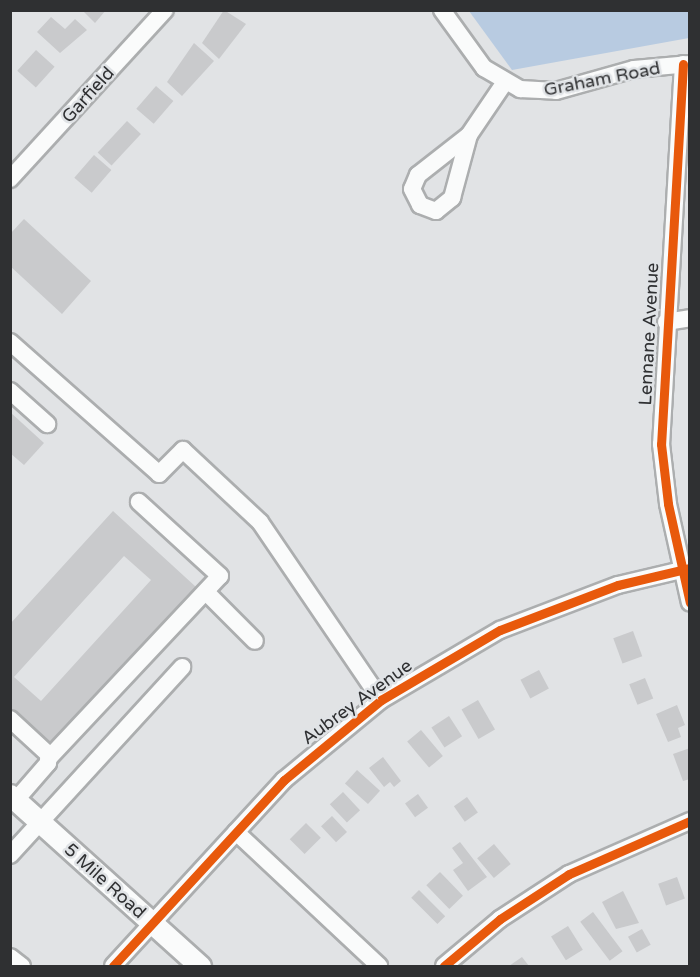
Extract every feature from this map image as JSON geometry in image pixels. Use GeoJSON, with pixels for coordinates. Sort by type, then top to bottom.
{"type":"FeatureCollection","features":[{"type":"Feature","properties":{"kind":"main road","name":"5 Mile Road"},"geometry":{"type":"LineString","coordinates":[[13,798],[200,966]]}},
{"type":"Feature","properties":{"kind":"street","name":"Garfield"},"geometry":{"type":"LineString","coordinates":[[10,179],[165,10]]}},
{"type":"Feature","properties":{"kind":"street","name":"Graham Road"},"geometry":{"type":"LineString","coordinates":[[442,10],[476,59],[505,82],[533,91],[556,91],[634,69],[686,64]]}},
{"type":"Feature","properties":{"kind":"street","name":"Lennane Avenue"},"geometry":{"type":"LineString","coordinates":[[686,64],[666,322],[661,444],[686,569],[690,603]]}},
{"type":"Feature","properties":{"kind":"street"},"geometry":{"type":"LineString","coordinates":[[469,135],[505,82]]}},
{"type":"Feature","properties":{"kind":"street"},"geometry":{"type":"LineString","coordinates":[[666,322],[690,318]]}},
{"type":"Feature","properties":{"kind":"street"},"geometry":{"type":"LineString","coordinates":[[10,342],[159,474],[183,450],[260,522],[381,700]]}},
{"type":"Feature","properties":{"kind":"street"},"geometry":{"type":"LineString","coordinates":[[10,390],[47,424]]}},
{"type":"Feature","properties":{"kind":"street"},"geometry":{"type":"LineString","coordinates":[[13,798],[220,576],[139,502]]}},
{"type":"Feature","properties":{"kind":"street","name":"Aubrey Avenue"},"geometry":{"type":"LineString","coordinates":[[113,966],[236,832],[314,752],[381,700],[500,630],[618,585],[686,569]]}},
{"type":"Feature","properties":{"kind":"street"},"geometry":{"type":"LineString","coordinates":[[206,592],[255,641]]}},
{"type":"Feature","properties":{"kind":"street"},"geometry":{"type":"LineString","coordinates":[[10,855],[182,667]]}},
{"type":"Feature","properties":{"kind":"street"},"geometry":{"type":"LineString","coordinates":[[10,719],[49,754],[48,759]]}},
{"type":"Feature","properties":{"kind":"street"},"geometry":{"type":"LineString","coordinates":[[444,966],[500,919],[569,874],[690,821]]}},
{"type":"Feature","properties":{"kind":"street"},"geometry":{"type":"LineString","coordinates":[[236,832],[379,966]]}},
{"type":"Feature","properties":{"kind":"street"},"geometry":{"type":"LineString","coordinates":[[10,957],[21,966]]}},
{"type":"Feature","properties":{"kind":"shaded area"},"geometry":{"type":"Polygon","coordinates":[[[469,11],[689,11],[689,38],[512,70],[469,11]]]}},
{"type":"Feature","properties":{"kind":"building"},"geometry":{"type":"Polygon","coordinates":[[[82,10],[106,10],[95,23],[82,10]]]}},
{"type":"Feature","properties":{"kind":"building"},"geometry":{"type":"Polygon","coordinates":[[[224,10],[246,24],[219,59],[202,43],[224,10]]]}},
{"type":"Feature","properties":{"kind":"building"},"geometry":{"type":"Polygon","coordinates":[[[51,17],[65,29],[75,19],[87,30],[60,53],[37,32],[51,17]]]}},
{"type":"Feature","properties":{"kind":"building"},"geometry":{"type":"Polygon","coordinates":[[[194,43],[214,61],[182,96],[167,82],[194,43]]]}},
{"type":"Feature","properties":{"kind":"building"},"geometry":{"type":"Polygon","coordinates":[[[36,50],[55,67],[36,88],[17,71],[36,50]]]}},
{"type":"Feature","properties":{"kind":"building"},"geometry":{"type":"Polygon","coordinates":[[[156,86],[173,101],[154,124],[136,109],[156,86]]]}},
{"type":"Feature","properties":{"kind":"building"},"geometry":{"type":"Polygon","coordinates":[[[127,121],[141,134],[112,165],[98,152],[127,121]]]}},
{"type":"Feature","properties":{"kind":"building"},"geometry":{"type":"Polygon","coordinates":[[[94,155],[111,170],[92,193],[74,178],[94,155]]]}},
{"type":"Feature","properties":{"kind":"building"},"geometry":{"type":"Polygon","coordinates":[[[24,219],[91,281],[62,314],[10,266],[10,234],[24,219]]]}},
{"type":"Feature","properties":{"kind":"building"},"geometry":{"type":"Polygon","coordinates":[[[10,412],[44,443],[24,465],[10,453],[10,412]]]}},
{"type":"Feature","properties":{"kind":"building"},"geometry":{"type":"Polygon","coordinates":[[[113,511],[196,587],[53,745],[10,712],[10,624],[113,511]],[[124,556],[14,677],[41,701],[151,580],[124,556]]]}},
{"type":"Feature","properties":{"kind":"building"},"geometry":{"type":"Polygon","coordinates":[[[633,631],[642,656],[623,664],[613,638],[633,631]]]}},
{"type":"Feature","properties":{"kind":"building"},"geometry":{"type":"Polygon","coordinates":[[[539,670],[549,689],[530,698],[520,680],[539,670]]]}},
{"type":"Feature","properties":{"kind":"building"},"geometry":{"type":"Polygon","coordinates":[[[645,678],[653,698],[637,705],[629,684],[645,678]]]}},
{"type":"Feature","properties":{"kind":"building"},"geometry":{"type":"Polygon","coordinates":[[[478,700],[495,729],[479,739],[462,710],[478,700]]]}},
{"type":"Feature","properties":{"kind":"building"},"geometry":{"type":"Polygon","coordinates":[[[677,705],[685,725],[678,728],[681,737],[668,742],[656,714],[677,705]]]}},
{"type":"Feature","properties":{"kind":"building"},"geometry":{"type":"Polygon","coordinates":[[[449,716],[462,736],[444,748],[431,727],[449,716]]]}},
{"type":"Feature","properties":{"kind":"building"},"geometry":{"type":"Polygon","coordinates":[[[421,730],[443,756],[429,768],[407,742],[421,730]]]}},
{"type":"Feature","properties":{"kind":"building"},"geometry":{"type":"Polygon","coordinates":[[[690,748],[690,779],[683,781],[673,754],[690,748]]]}},
{"type":"Feature","properties":{"kind":"building"},"geometry":{"type":"Polygon","coordinates":[[[383,757],[401,781],[394,787],[390,782],[384,787],[369,768],[383,757]]]}},
{"type":"Feature","properties":{"kind":"building"},"geometry":{"type":"Polygon","coordinates":[[[357,770],[380,791],[368,804],[345,783],[357,770]]]}},
{"type":"Feature","properties":{"kind":"building"},"geometry":{"type":"Polygon","coordinates":[[[343,792],[360,810],[347,823],[330,804],[343,792]]]}},
{"type":"Feature","properties":{"kind":"building"},"geometry":{"type":"Polygon","coordinates":[[[418,794],[428,808],[415,817],[405,803],[418,794]]]}},
{"type":"Feature","properties":{"kind":"building"},"geometry":{"type":"Polygon","coordinates":[[[467,797],[478,813],[465,822],[454,806],[467,797]]]}},
{"type":"Feature","properties":{"kind":"building"},"geometry":{"type":"Polygon","coordinates":[[[332,816],[347,832],[336,842],[321,826],[332,816]]]}},
{"type":"Feature","properties":{"kind":"building"},"geometry":{"type":"Polygon","coordinates":[[[306,823],[321,838],[305,854],[290,839],[306,823]]]}},
{"type":"Feature","properties":{"kind":"building"},"geometry":{"type":"Polygon","coordinates":[[[460,842],[487,877],[468,891],[453,870],[463,863],[452,848],[460,842]]]}},
{"type":"Feature","properties":{"kind":"building"},"geometry":{"type":"Polygon","coordinates":[[[494,844],[511,864],[494,878],[477,858],[494,844]]]}},
{"type":"Feature","properties":{"kind":"building"},"geometry":{"type":"Polygon","coordinates":[[[440,872],[463,896],[449,909],[426,885],[440,872]]]}},
{"type":"Feature","properties":{"kind":"building"},"geometry":{"type":"Polygon","coordinates":[[[677,877],[685,899],[666,905],[658,884],[677,877]]]}},
{"type":"Feature","properties":{"kind":"building"},"geometry":{"type":"Polygon","coordinates":[[[419,890],[445,916],[437,924],[411,898],[419,890]]]}},
{"type":"Feature","properties":{"kind":"building"},"geometry":{"type":"Polygon","coordinates":[[[623,891],[639,923],[616,929],[602,902],[623,891]]]}},
{"type":"Feature","properties":{"kind":"building"},"geometry":{"type":"Polygon","coordinates":[[[593,912],[622,951],[610,961],[580,922],[593,912]]]}},
{"type":"Feature","properties":{"kind":"building"},"geometry":{"type":"Polygon","coordinates":[[[568,926],[583,950],[566,960],[551,937],[568,926]]]}},
{"type":"Feature","properties":{"kind":"building"},"geometry":{"type":"Polygon","coordinates":[[[642,929],[651,945],[637,953],[628,937],[642,929]]]}},
{"type":"Feature","properties":{"kind":"building"},"geometry":{"type":"Polygon","coordinates":[[[522,957],[529,966],[509,966],[522,957]]]}},
{"type":"Feature","properties":{"kind":"cycle path"},"geometry":{"type":"LineString","coordinates":[[683,64],[661,444],[668,504],[690,603]]}},
{"type":"Feature","properties":{"kind":"cycle path"},"geometry":{"type":"LineString","coordinates":[[113,966],[284,780],[381,700],[500,630],[618,585],[690,568]]}},
{"type":"Feature","properties":{"kind":"cycle path"},"geometry":{"type":"LineString","coordinates":[[444,966],[500,919],[569,874],[690,821]]}}]}
